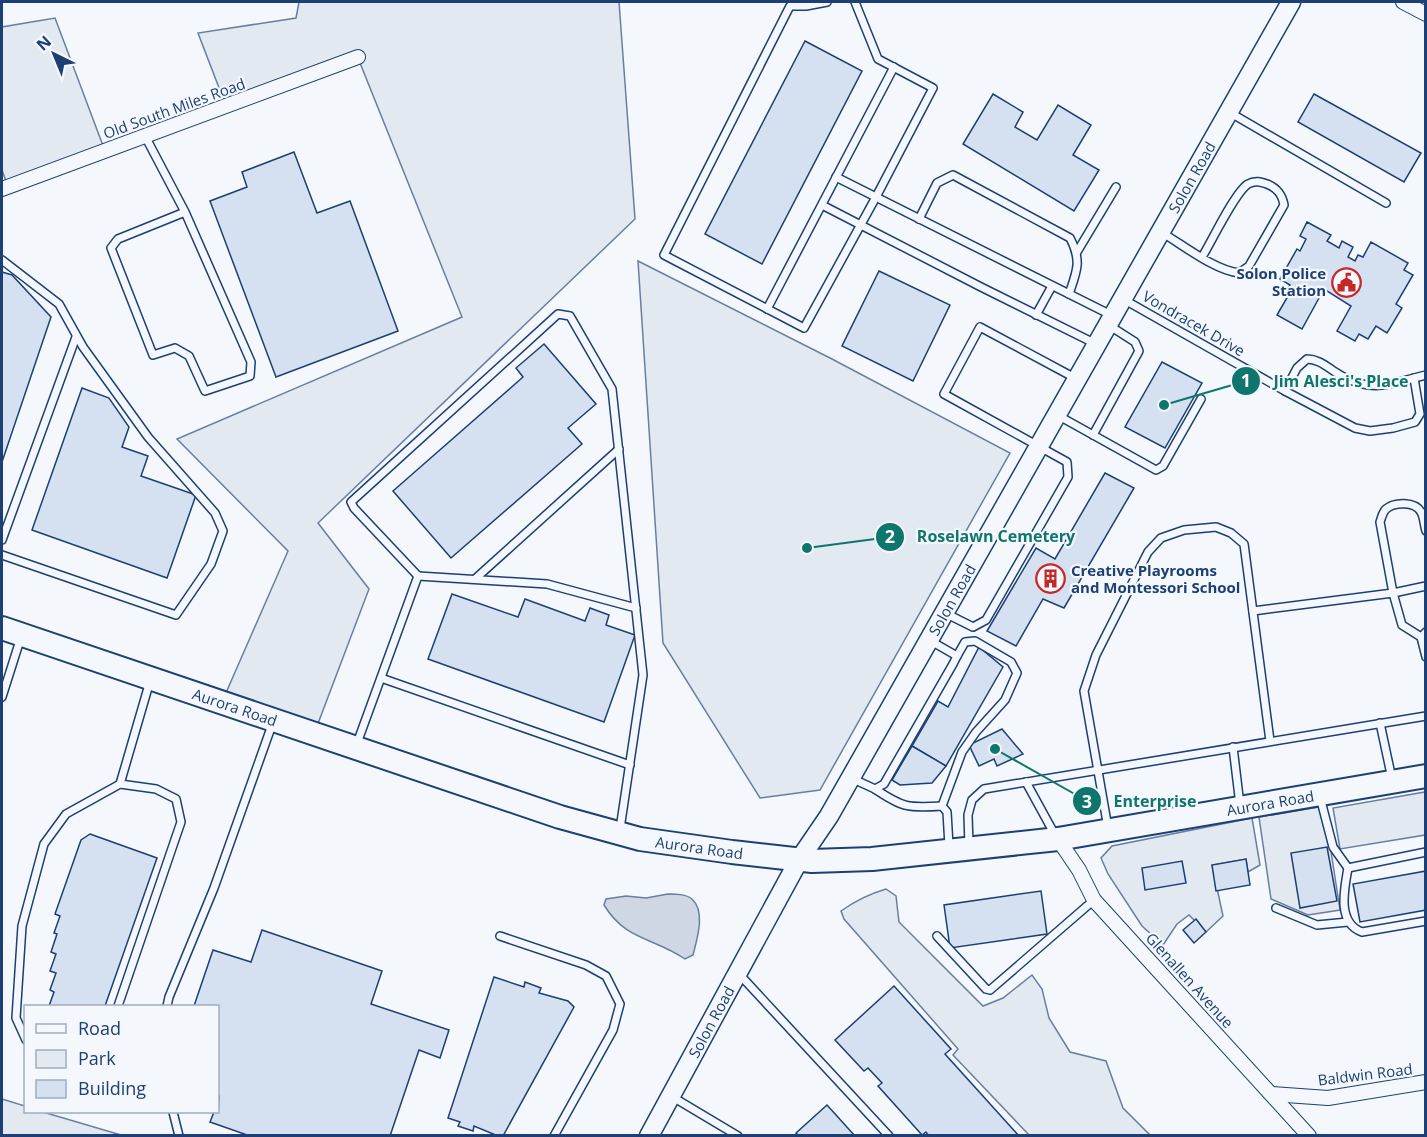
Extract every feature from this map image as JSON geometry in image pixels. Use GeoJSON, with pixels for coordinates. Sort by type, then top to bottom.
{"type":"FeatureCollection","features":[{"type":"Feature","properties":{"kind":"main road","name":"Aurora Road"},"geometry":{"type":"LineString","coordinates":[[12,631],[560,817],[640,839],[799,860],[872,859],[1058,839],[1425,776]]}},
{"type":"Feature","properties":{"kind":"street","name":"Solon Road"},"geometry":{"type":"LineString","coordinates":[[649,1136],[799,860],[830,816],[1291,2]]}},
{"type":"Feature","properties":{"kind":"street"},"geometry":{"type":"LineString","coordinates":[[1403,2],[1425,14]]}},
{"type":"Feature","properties":{"kind":"street","name":"Old South Miles Road"},"geometry":{"type":"LineString","coordinates":[[2,189],[358,57]]}},
{"type":"Feature","properties":{"kind":"street","name":"Glenallen Avenue"},"geometry":{"type":"LineString","coordinates":[[1058,839],[1079,870],[1094,900],[1309,1136]]}},
{"type":"Feature","properties":{"kind":"street","name":"Baldwin Road"},"geometry":{"type":"LineString","coordinates":[[1272,1094],[1328,1098],[1425,1082]]}},
{"type":"Feature","properties":{"kind":"lane"},"geometry":{"type":"LineString","coordinates":[[827,2],[790,6],[664,255],[804,328],[933,88],[878,59],[855,2]]}},
{"type":"Feature","properties":{"kind":"lane"},"geometry":{"type":"LineString","coordinates":[[767,309],[894,67]]}},
{"type":"Feature","properties":{"kind":"lane"},"geometry":{"type":"LineString","coordinates":[[1229,112],[1386,203]]}},
{"type":"Feature","properties":{"kind":"lane"},"geometry":{"type":"LineString","coordinates":[[145,136],[185,212],[251,362],[250,376],[205,391],[189,356],[175,348],[153,355],[111,248],[118,239],[185,212]]}},
{"type":"Feature","properties":{"kind":"lane"},"geometry":{"type":"LineString","coordinates":[[919,219],[937,183],[953,175],[1070,238],[1077,252],[1077,270],[1069,294]]}},
{"type":"Feature","properties":{"kind":"lane"},"geometry":{"type":"LineString","coordinates":[[836,177],[1069,294],[1111,321],[1135,342],[1139,351],[1093,435]]}},
{"type":"Feature","properties":{"kind":"lane"},"geometry":{"type":"LineString","coordinates":[[1161,232],[1202,257],[1227,272],[1239,273],[1249,266],[1284,205],[1282,196],[1274,187],[1257,181],[1248,184],[1238,195],[1202,257]]}},
{"type":"Feature","properties":{"kind":"lane"},"geometry":{"type":"LineString","coordinates":[[1077,252],[1116,187]]}},
{"type":"Feature","properties":{"kind":"lane"},"geometry":{"type":"LineString","coordinates":[[822,205],[1096,344]]}},
{"type":"Feature","properties":{"kind":"lane"},"geometry":{"type":"LineString","coordinates":[[2,260],[59,304],[76,337],[148,437],[215,513],[223,531],[211,564],[176,615],[2,555]]}},
{"type":"Feature","properties":{"kind":"lane"},"geometry":{"type":"LineString","coordinates":[[1036,315],[1052,286]]}},
{"type":"Feature","properties":{"kind":"lane","name":"Vondracek Drive"},"geometry":{"type":"LineString","coordinates":[[1124,299],[1285,391],[1355,428],[1370,431],[1415,422],[1420,414],[1414,378]]}},
{"type":"Feature","properties":{"kind":"lane"},"geometry":{"type":"LineString","coordinates":[[619,833],[643,675],[636,608],[619,448],[612,389],[570,316],[558,314],[351,502],[417,576],[547,584],[636,608]]}},
{"type":"Feature","properties":{"kind":"lane"},"geometry":{"type":"LineString","coordinates":[[944,613],[973,627],[986,620],[1068,477],[1067,462],[944,394],[980,327],[1077,379]]}},
{"type":"Feature","properties":{"kind":"lane"},"geometry":{"type":"LineString","coordinates":[[2,540],[76,337]]}},
{"type":"Feature","properties":{"kind":"lane"},"geometry":{"type":"LineString","coordinates":[[1285,391],[1297,368],[1307,359],[1315,359],[1341,376],[1359,384],[1378,387],[1425,375]]}},
{"type":"Feature","properties":{"kind":"lane"},"geometry":{"type":"LineString","coordinates":[[1056,415],[1156,470],[1163,466],[1201,399]]}},
{"type":"Feature","properties":{"kind":"lane"},"geometry":{"type":"LineString","coordinates":[[475,579],[619,448]]}},
{"type":"Feature","properties":{"kind":"lane"},"geometry":{"type":"LineString","coordinates":[[1425,531],[1422,513],[1417,507],[1405,503],[1388,507],[1382,514],[1380,522],[1393,592],[1402,625],[1423,634],[1425,657]]}},
{"type":"Feature","properties":{"kind":"lane"},"geometry":{"type":"LineString","coordinates":[[1108,830],[1084,691],[1096,655],[1148,552],[1161,537],[1184,530],[1216,527],[1231,533],[1244,544],[1270,741]]}},
{"type":"Feature","properties":{"kind":"lane"},"geometry":{"type":"LineString","coordinates":[[355,748],[417,576]]}},
{"type":"Feature","properties":{"kind":"lane"},"geometry":{"type":"LineString","coordinates":[[1252,611],[1425,586]]}},
{"type":"Feature","properties":{"kind":"lane"},"geometry":{"type":"LineString","coordinates":[[2,697],[12,631]]}},
{"type":"Feature","properties":{"kind":"lane"},"geometry":{"type":"LineString","coordinates":[[929,640],[957,656]]}},
{"type":"Feature","properties":{"kind":"lane"},"geometry":{"type":"LineString","coordinates":[[875,789],[884,784],[965,642],[975,640],[1011,662],[1017,673],[1005,700],[976,732],[963,752],[942,806]]}},
{"type":"Feature","properties":{"kind":"lane"},"geometry":{"type":"LineString","coordinates":[[120,784],[150,678]]}},
{"type":"Feature","properties":{"kind":"lane"},"geometry":{"type":"LineString","coordinates":[[381,678],[630,765]]}},
{"type":"Feature","properties":{"kind":"lane"},"geometry":{"type":"LineString","coordinates":[[959,849],[972,800],[984,789],[1425,716]]}},
{"type":"Feature","properties":{"kind":"lane"},"geometry":{"type":"LineString","coordinates":[[167,1005],[214,888],[274,720]]}},
{"type":"Feature","properties":{"kind":"lane"},"geometry":{"type":"LineString","coordinates":[[1380,723],[1392,782]]}},
{"type":"Feature","properties":{"kind":"lane"},"geometry":{"type":"LineString","coordinates":[[1233,747],[1240,808]]}},
{"type":"Feature","properties":{"kind":"lane"},"geometry":{"type":"LineString","coordinates":[[851,778],[875,789],[898,805],[942,806]]}},
{"type":"Feature","properties":{"kind":"lane"},"geometry":{"type":"LineString","coordinates":[[1026,782],[1058,839]]}},
{"type":"Feature","properties":{"kind":"lane"},"geometry":{"type":"LineString","coordinates":[[24,1036],[16,1018],[22,926],[44,844],[66,814],[120,784],[156,789],[176,799],[181,822],[118,1005]]}},
{"type":"Feature","properties":{"kind":"lane"},"geometry":{"type":"LineString","coordinates":[[1320,794],[1333,846],[1348,868],[1344,890],[1348,922],[1354,929],[1362,932],[1425,921]]}},
{"type":"Feature","properties":{"kind":"lane"},"geometry":{"type":"LineString","coordinates":[[942,806],[947,812],[959,849]]}},
{"type":"Feature","properties":{"kind":"lane"},"geometry":{"type":"LineString","coordinates":[[1348,868],[1425,852]]}},
{"type":"Feature","properties":{"kind":"lane"},"geometry":{"type":"LineString","coordinates":[[937,936],[986,989],[990,990],[1094,900]]}},
{"type":"Feature","properties":{"kind":"lane"},"geometry":{"type":"LineString","coordinates":[[1276,908],[1317,925],[1348,922]]}},
{"type":"Feature","properties":{"kind":"lane"},"geometry":{"type":"LineString","coordinates":[[500,936],[586,965],[606,976],[620,1004],[613,1030],[554,1136]]}},
{"type":"Feature","properties":{"kind":"lane"},"geometry":{"type":"LineString","coordinates":[[738,973],[889,1136]]}},
{"type":"Feature","properties":{"kind":"lane"},"geometry":{"type":"LineString","coordinates":[[671,1096],[738,1136]]}},
{"type":"Feature","properties":{"kind":"lane"},"geometry":{"type":"LineString","coordinates":[[173,1113],[179,1136]]}},
{"type":"Feature","properties":{"kind":"green space"},"geometry":{"type":"Polygon","coordinates":[[[299,2],[619,2],[635,219],[318,523],[369,589],[314,734],[222,702],[288,551],[177,439],[462,317],[358,58],[226,106],[198,33],[296,18],[299,2]]]}},
{"type":"Feature","properties":{"kind":"green space"},"geometry":{"type":"Polygon","coordinates":[[[55,18],[105,151],[8,187],[2,170],[2,27],[55,18]]]}},
{"type":"Feature","properties":{"kind":"green space"},"geometry":{"type":"Polygon","coordinates":[[[638,261],[832,359],[1010,453],[820,790],[760,798],[663,643],[638,261]]]}},
{"type":"Feature","properties":{"kind":"green space"},"geometry":{"type":"Polygon","coordinates":[[[1425,792],[1425,835],[1340,849],[1333,808],[1425,792]]]}},
{"type":"Feature","properties":{"kind":"green space"},"geometry":{"type":"Polygon","coordinates":[[[1324,806],[1340,910],[1308,915],[1271,899],[1259,817],[1324,806]]]}},
{"type":"Feature","properties":{"kind":"green space"},"geometry":{"type":"Polygon","coordinates":[[[1252,818],[1260,865],[1248,872],[1246,859],[1212,865],[1223,916],[1206,932],[1189,915],[1177,924],[1163,945],[1142,926],[1108,874],[1101,858],[1112,846],[1252,818]]]}},
{"type":"Feature","properties":{"kind":"green space"},"geometry":{"type":"Polygon","coordinates":[[[886,889],[896,896],[899,922],[983,1006],[1003,998],[1032,975],[1042,989],[1049,1018],[1070,1052],[1106,1061],[1123,1108],[1150,1135],[1029,1135],[953,1055],[958,1049],[844,919],[841,911],[862,898],[886,889]]]}},
{"type":"Feature","properties":{"kind":"green space"},"geometry":{"type":"Polygon","coordinates":[[[2,1099],[24,1106],[24,1113],[46,1113],[121,1135],[2,1135],[2,1099]]]}},
{"type":"Feature","properties":{"kind":"shaded area"},"geometry":{"type":"Polygon","coordinates":[[[668,894],[690,897],[699,911],[699,926],[693,955],[685,959],[621,926],[604,905],[606,899],[626,896],[646,898],[668,894]]]}},
{"type":"Feature","properties":{"kind":"building"},"geometry":{"type":"Polygon","coordinates":[[[805,41],[862,71],[762,264],[705,234],[805,41]]]}},
{"type":"Feature","properties":{"kind":"building"},"geometry":{"type":"Polygon","coordinates":[[[993,94],[1023,112],[1015,127],[1037,140],[1058,105],[1091,125],[1073,155],[1099,170],[1074,211],[963,144],[993,94]]]}},
{"type":"Feature","properties":{"kind":"building"},"geometry":{"type":"Polygon","coordinates":[[[1314,94],[1421,153],[1404,182],[1298,122],[1314,94]]]}},
{"type":"Feature","properties":{"kind":"building"},"geometry":{"type":"Polygon","coordinates":[[[294,152],[317,213],[350,201],[398,331],[276,377],[210,201],[247,187],[242,172],[294,152]]]}},
{"type":"Feature","properties":{"kind":"building","name":"Solon Police Station"},"geometry":{"type":"Polygon","coordinates":[[[1307,222],[1331,235],[1327,241],[1339,248],[1342,241],[1353,247],[1348,257],[1355,261],[1358,255],[1363,257],[1371,242],[1408,263],[1404,270],[1413,275],[1396,304],[1402,308],[1387,333],[1376,326],[1368,339],[1359,334],[1355,341],[1337,331],[1351,306],[1324,289],[1302,329],[1277,315],[1288,296],[1284,294],[1290,285],[1280,279],[1297,249],[1300,251],[1306,239],[1300,236],[1307,222]]]}},
{"type":"Feature","properties":{"kind":"building"},"geometry":{"type":"Polygon","coordinates":[[[879,271],[950,305],[913,381],[842,346],[879,271]]]}},
{"type":"Feature","properties":{"kind":"building"},"geometry":{"type":"Polygon","coordinates":[[[2,272],[12,275],[51,317],[2,462],[2,272]]]}},
{"type":"Feature","properties":{"kind":"building"},"geometry":{"type":"Polygon","coordinates":[[[544,344],[596,404],[568,428],[582,444],[451,558],[393,491],[523,377],[516,368],[544,344]]]}},
{"type":"Feature","properties":{"kind":"building"},"geometry":{"type":"Polygon","coordinates":[[[1162,362],[1202,383],[1165,448],[1125,427],[1162,362]]]}},
{"type":"Feature","properties":{"kind":"building"},"geometry":{"type":"Polygon","coordinates":[[[82,388],[109,398],[129,427],[122,447],[148,456],[141,476],[196,495],[167,578],[32,530],[82,388]]]}},
{"type":"Feature","properties":{"kind":"building","name":"Creative Playrooms and Montessori School"},"geometry":{"type":"Polygon","coordinates":[[[1105,473],[1134,488],[1064,608],[1043,599],[1016,646],[987,631],[1036,548],[1055,559],[1105,473]]]}},
{"type":"Feature","properties":{"kind":"building"},"geometry":{"type":"Polygon","coordinates":[[[452,594],[518,617],[525,599],[585,621],[590,608],[609,615],[606,625],[635,635],[604,722],[428,659],[452,594]]]}},
{"type":"Feature","properties":{"kind":"building"},"geometry":{"type":"Polygon","coordinates":[[[979,647],[1003,667],[946,766],[912,746],[938,701],[948,707],[979,647]]]}},
{"type":"Feature","properties":{"kind":"building"},"geometry":{"type":"Polygon","coordinates":[[[1002,729],[1023,754],[997,766],[994,759],[979,766],[969,745],[1002,729]]]}},
{"type":"Feature","properties":{"kind":"building"},"geometry":{"type":"Polygon","coordinates":[[[912,746],[946,766],[932,783],[900,785],[892,780],[912,746]]]}},
{"type":"Feature","properties":{"kind":"building"},"geometry":{"type":"Polygon","coordinates":[[[90,834],[157,858],[105,1005],[49,1005],[54,992],[50,990],[56,973],[50,971],[56,954],[51,952],[60,916],[55,914],[81,840],[90,834]]]}},
{"type":"Feature","properties":{"kind":"building"},"geometry":{"type":"Polygon","coordinates":[[[1327,847],[1337,901],[1300,908],[1291,853],[1327,847]]]}},
{"type":"Feature","properties":{"kind":"building"},"geometry":{"type":"Polygon","coordinates":[[[1246,859],[1250,885],[1216,891],[1212,865],[1246,859]]]}},
{"type":"Feature","properties":{"kind":"building"},"geometry":{"type":"Polygon","coordinates":[[[1182,861],[1186,883],[1145,890],[1142,868],[1182,861]]]}},
{"type":"Feature","properties":{"kind":"building"},"geometry":{"type":"Polygon","coordinates":[[[1426,871],[1426,910],[1360,922],[1353,884],[1426,871]]]}},
{"type":"Feature","properties":{"kind":"building"},"geometry":{"type":"Polygon","coordinates":[[[1041,891],[1047,934],[950,948],[944,905],[1041,891]]]}},
{"type":"Feature","properties":{"kind":"building"},"geometry":{"type":"Polygon","coordinates":[[[1196,919],[1206,932],[1194,943],[1183,930],[1196,919]]]}},
{"type":"Feature","properties":{"kind":"building"},"geometry":{"type":"Polygon","coordinates":[[[262,930],[382,971],[371,1004],[449,1030],[440,1058],[419,1050],[390,1136],[250,1136],[210,1122],[214,1113],[219,1113],[219,1005],[194,1005],[213,950],[251,962],[262,930]]]}},
{"type":"Feature","properties":{"kind":"building"},"geometry":{"type":"Polygon","coordinates":[[[494,977],[524,987],[525,982],[541,988],[539,993],[568,1001],[574,1007],[503,1136],[474,1126],[473,1131],[458,1126],[460,1122],[448,1118],[494,977]]]}},
{"type":"Feature","properties":{"kind":"building"},"geometry":{"type":"Polygon","coordinates":[[[894,986],[951,1049],[945,1054],[1019,1136],[929,1136],[926,1132],[922,1135],[878,1086],[882,1083],[868,1068],[864,1071],[835,1040],[894,986]]]}},
{"type":"Feature","properties":{"kind":"building"},"geometry":{"type":"Polygon","coordinates":[[[827,1105],[855,1136],[799,1136],[796,1133],[827,1105]]]}},
{"type":"Feature","properties":{"kind":"place","name":"Solon Police Station"},"geometry":{"type":"Point","coordinates":[1347,282]}},
{"type":"Feature","properties":{"kind":"place","name":"Jim Alesci's Place"},"geometry":{"type":"Point","coordinates":[1164,405]}},
{"type":"Feature","properties":{"kind":"place","name":"Roselawn Cemetery"},"geometry":{"type":"Point","coordinates":[807,548]}},
{"type":"Feature","properties":{"kind":"place","name":"Creative Playrooms and Montessori School"},"geometry":{"type":"Point","coordinates":[1050,579]}},
{"type":"Feature","properties":{"kind":"place","name":"Enterprise"},"geometry":{"type":"Point","coordinates":[995,749]}}]}
